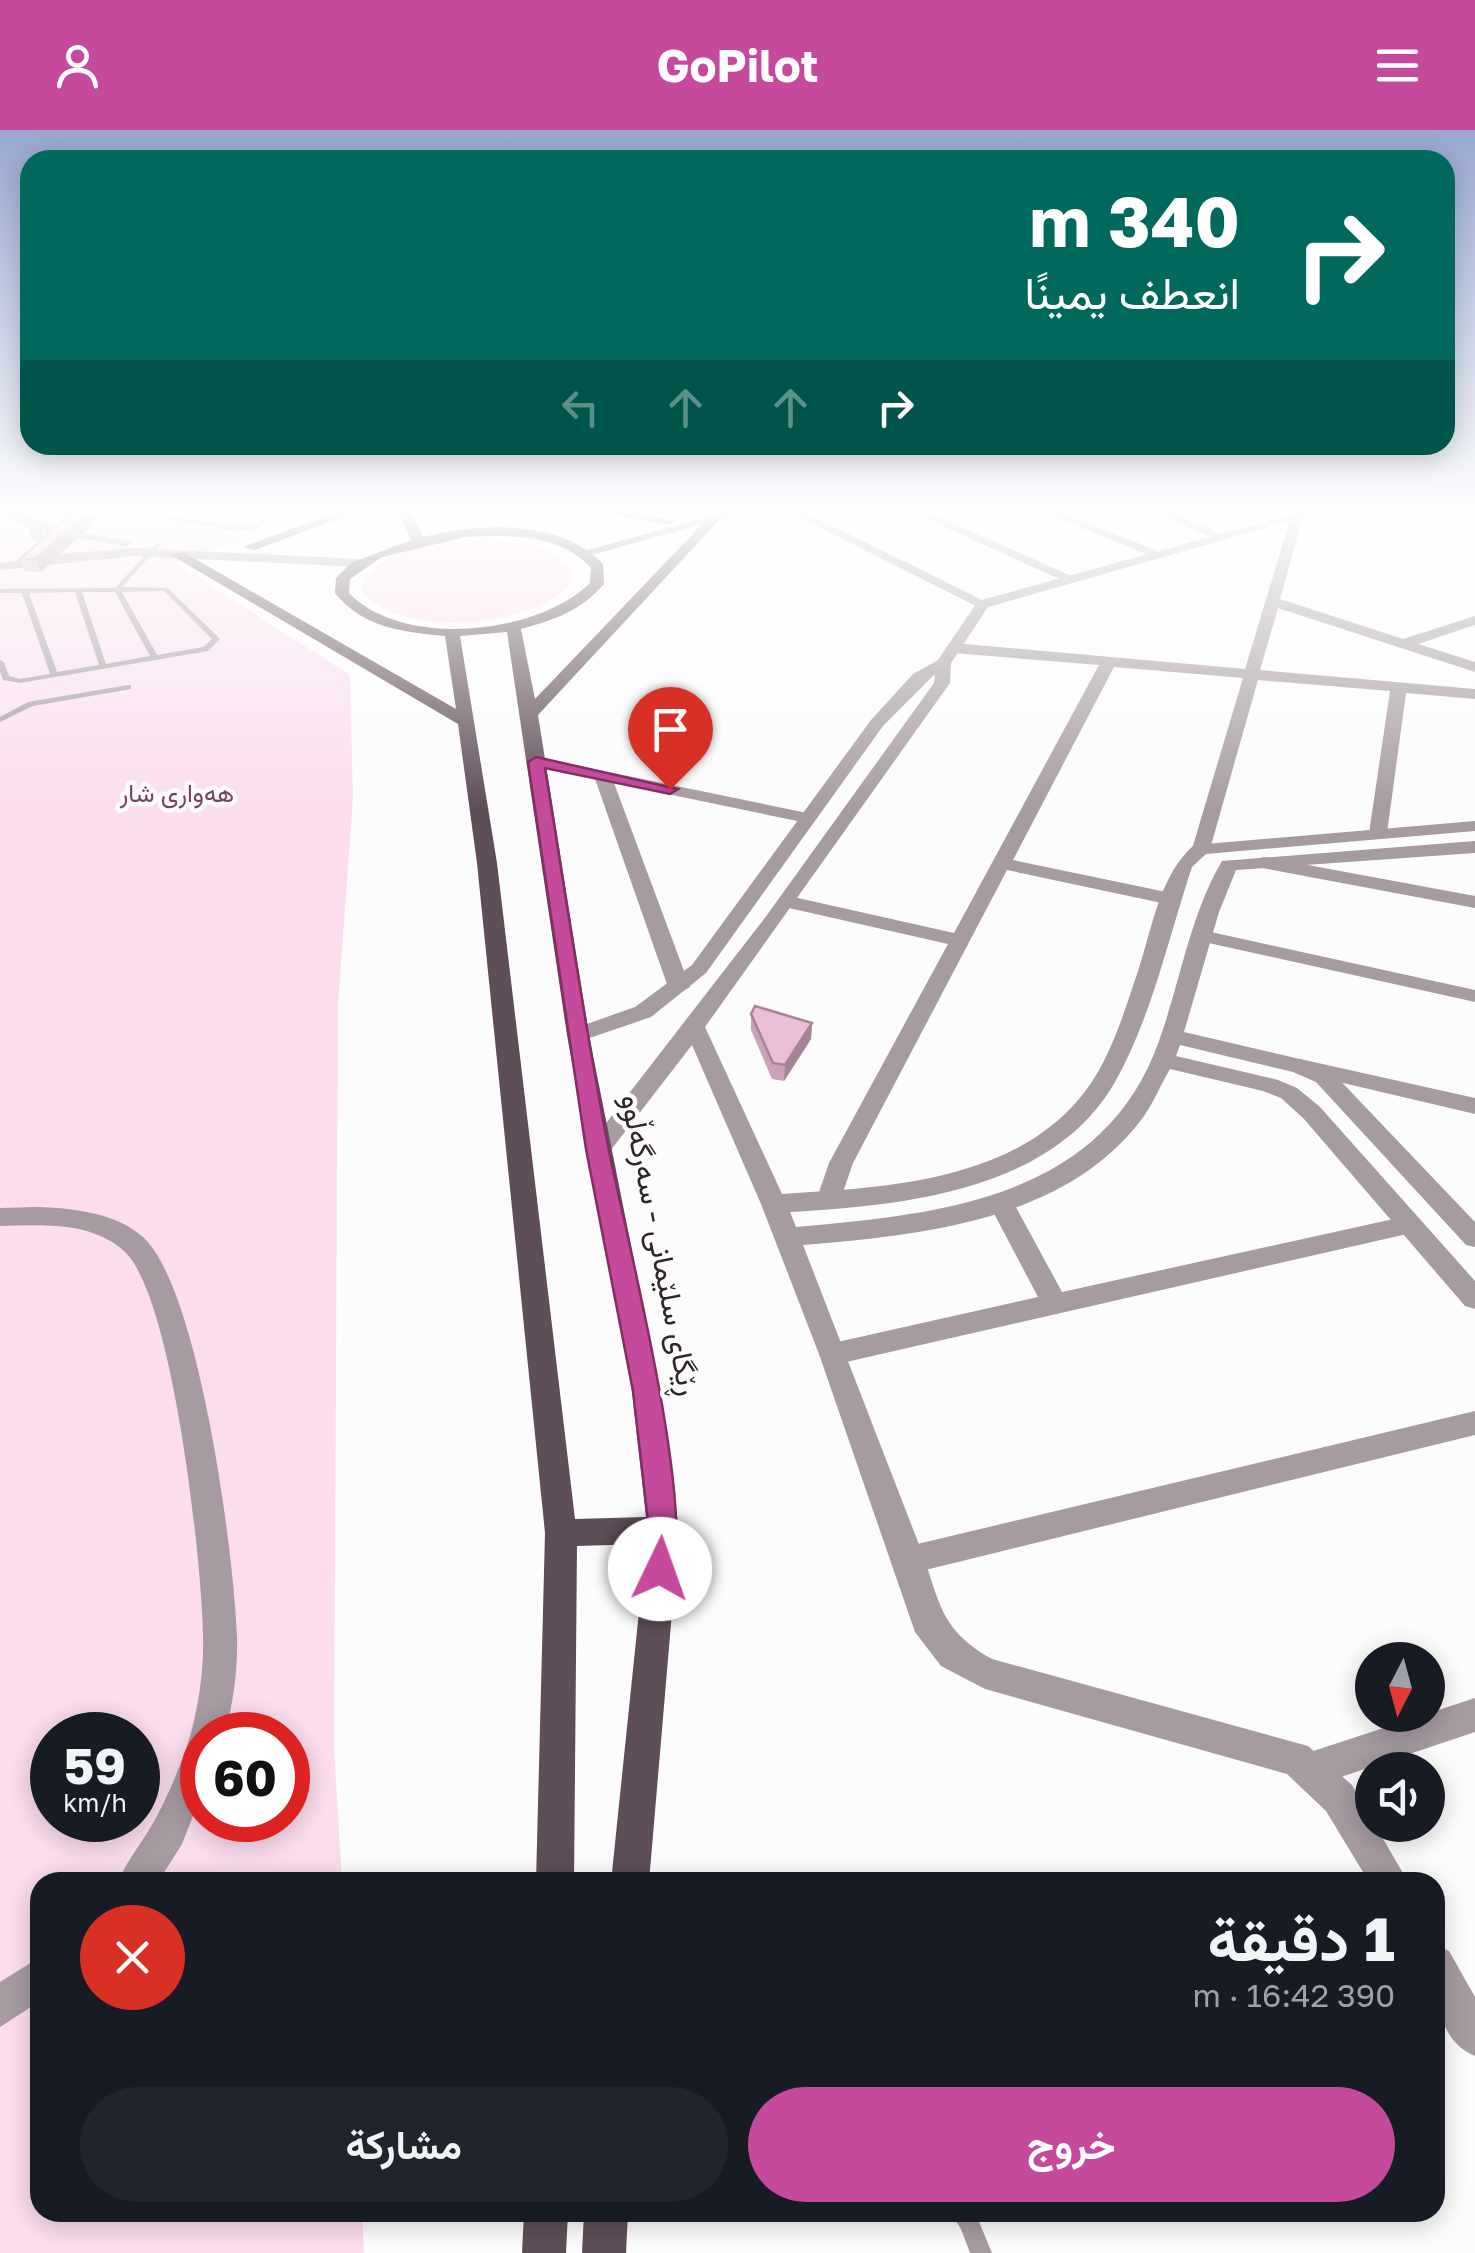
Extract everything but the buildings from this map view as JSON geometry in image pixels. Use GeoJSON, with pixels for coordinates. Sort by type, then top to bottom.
{"type":"FeatureCollection","features":[{"type":"Feature","properties":{"kind":"main road"},"geometry":{"type":"LineString","coordinates":[[276,611],[464,721]]}},
{"type":"Feature","properties":{"kind":"main road"},"geometry":{"type":"LineString","coordinates":[[361,611],[393,625],[452,632],[513,626],[561,611]]}},
{"type":"Feature","properties":{"kind":"main road"},"geometry":{"type":"LineString","coordinates":[[530,714],[623,611]]}},
{"type":"Feature","properties":{"kind":"main road","name":"ڕێگای سلێمانی - سەرگەڵوو"},"geometry":{"type":"LineString","coordinates":[[513,626],[578,1035],[646,1391],[663,1530],[631,1872]]}},
{"type":"Feature","properties":{"kind":"main road"},"geometry":{"type":"LineString","coordinates":[[452,632],[487,862],[561,1533],[555,1872]]}},
{"type":"Feature","properties":{"kind":"main road"},"geometry":{"type":"LineString","coordinates":[[561,1533],[663,1530]]}},
{"type":"Feature","properties":{"kind":"main road"},"geometry":{"type":"LineString","coordinates":[[544,2253],[546,2222]]}},
{"type":"Feature","properties":{"kind":"main road"},"geometry":{"type":"LineString","coordinates":[[604,2253],[606,2222]]}},
{"type":"Feature","properties":{"kind":"street"},"geometry":{"type":"LineString","coordinates":[[578,1035],[630,1019],[679,987],[717,946],[893,703],[948,656],[978,611]]}},
{"type":"Feature","properties":{"kind":"street"},"geometry":{"type":"LineString","coordinates":[[774,1204],[922,1188],[1008,1162],[1049,1139],[1086,1106],[1110,1066],[1183,865],[1201,850],[1271,611]]}},
{"type":"Feature","properties":{"kind":"street"},"geometry":{"type":"LineString","coordinates":[[1302,611],[1475,667]]}},
{"type":"Feature","properties":{"kind":"street"},"geometry":{"type":"LineString","coordinates":[[1403,644],[1475,620]]}},
{"type":"Feature","properties":{"kind":"street"},"geometry":{"type":"LineString","coordinates":[[948,656],[1109,662],[1475,694]]}},
{"type":"Feature","properties":{"kind":"street"},"geometry":{"type":"LineString","coordinates":[[598,1149],[696,1029],[789,902],[942,683],[948,656]]}},
{"type":"Feature","properties":{"kind":"street"},"geometry":{"type":"LineString","coordinates":[[841,1232],[828,1201],[840,1164],[1109,662]]}},
{"type":"Feature","properties":{"kind":"street"},"geometry":{"type":"LineString","coordinates":[[1378,834],[1399,704],[1398,688]]}},
{"type":"Feature","properties":{"kind":"street"},"geometry":{"type":"LineString","coordinates":[[536,762],[807,818]]}},
{"type":"Feature","properties":{"kind":"street"},"geometry":{"type":"LineString","coordinates":[[602,775],[679,987]]}},
{"type":"Feature","properties":{"kind":"street"},"geometry":{"type":"LineString","coordinates":[[1201,850],[1475,826]]}},
{"type":"Feature","properties":{"kind":"street"},"geometry":{"type":"LineString","coordinates":[[786,1237],[1003,1206],[1095,1153],[1122,1129],[1163,1060],[1229,865],[1475,847]]}},
{"type":"Feature","properties":{"kind":"street"},"geometry":{"type":"LineString","coordinates":[[1201,850],[1475,902]]}},
{"type":"Feature","properties":{"kind":"street"},"geometry":{"type":"LineString","coordinates":[[1408,851],[1407,875],[1426,893]]}},
{"type":"Feature","properties":{"kind":"street"},"geometry":{"type":"LineString","coordinates":[[1001,863],[1170,899]]}},
{"type":"Feature","properties":{"kind":"street"},"geometry":{"type":"LineString","coordinates":[[789,902],[958,940]]}},
{"type":"Feature","properties":{"kind":"street"},"geometry":{"type":"LineString","coordinates":[[1202,936],[1475,996]]}},
{"type":"Feature","properties":{"kind":"street"},"geometry":{"type":"LineString","coordinates":[[696,1029],[774,1204],[936,1639],[968,1666],[1274,1752],[1311,1769],[1343,1800],[1383,1872]]}},
{"type":"Feature","properties":{"kind":"street"},"geometry":{"type":"LineString","coordinates":[[1171,1036],[1475,1106]]}},
{"type":"Feature","properties":{"kind":"street"},"geometry":{"type":"LineString","coordinates":[[1195,1068],[1202,1043]]}},
{"type":"Feature","properties":{"kind":"street"},"geometry":{"type":"LineString","coordinates":[[1163,1060],[1288,1092],[1312,1113],[1475,1299]]}},
{"type":"Feature","properties":{"kind":"street"},"geometry":{"type":"LineString","coordinates":[[1300,1066],[1338,1090],[1475,1238]]}},
{"type":"Feature","properties":{"kind":"street"},"geometry":{"type":"LineString","coordinates":[[1003,1206],[1055,1304]]}},
{"type":"Feature","properties":{"kind":"street"},"geometry":{"type":"LineString","coordinates":[[0,1217],[68,1218],[103,1226],[134,1244],[157,1275],[183,1374],[214,1564],[219,1664],[212,1712]]}},
{"type":"Feature","properties":{"kind":"street"},"geometry":{"type":"LineString","coordinates":[[833,1354],[1407,1225]]}},
{"type":"Feature","properties":{"kind":"street"},"geometry":{"type":"LineString","coordinates":[[909,1560],[1475,1423]]}},
{"type":"Feature","properties":{"kind":"street"},"geometry":{"type":"LineString","coordinates":[[1311,1769],[1475,1715]]}},
{"type":"Feature","properties":{"kind":"street"},"geometry":{"type":"LineString","coordinates":[[143,1872],[169,1832],[180,1805]]}},
{"type":"Feature","properties":{"kind":"street"},"geometry":{"type":"LineString","coordinates":[[1445,1983],[1475,2036]]}},
{"type":"Feature","properties":{"kind":"street"},"geometry":{"type":"LineString","coordinates":[[0,2007],[30,1984]]}},
{"type":"Feature","properties":{"kind":"lane"},"geometry":{"type":"LineString","coordinates":[[32,611],[54,675]]}},
{"type":"Feature","properties":{"kind":"lane"},"geometry":{"type":"LineString","coordinates":[[84,611],[103,666]]}},
{"type":"Feature","properties":{"kind":"lane"},"geometry":{"type":"LineString","coordinates":[[129,611],[154,656]]}},
{"type":"Feature","properties":{"kind":"lane"},"geometry":{"type":"LineString","coordinates":[[0,662],[6,678],[12,681],[205,649],[216,639],[188,611]]}},
{"type":"Feature","properties":{"kind":"lane"},"geometry":{"type":"LineString","coordinates":[[0,720],[31,704],[128,687]]}},
{"type":"Feature","properties":{"kind":"lane"},"geometry":{"type":"LineString","coordinates":[[969,2222],[981,2253]]}},
{"type":"Feature","properties":{"kind":"green space","name":"هەواری شار"},"geometry":{"type":"Polygon","coordinates":[[[0,611],[250,611],[350,675],[353,798],[338,1005],[334,1747],[341,1872],[30,1872],[30,2222],[362,2222],[364,2253],[0,2253],[0,611]]]}},
{"type":"Feature","properties":{"kind":"green space"},"geometry":{"type":"Polygon","coordinates":[[[392,611],[525,611],[469,622],[405,617],[392,611]]]}},
{"type":"Feature","properties":{"kind":"route"},"geometry":{"type":"LineString","coordinates":[[660,1569],[663,1530],[646,1391],[578,1035],[536,762],[670,789]]}}]}
